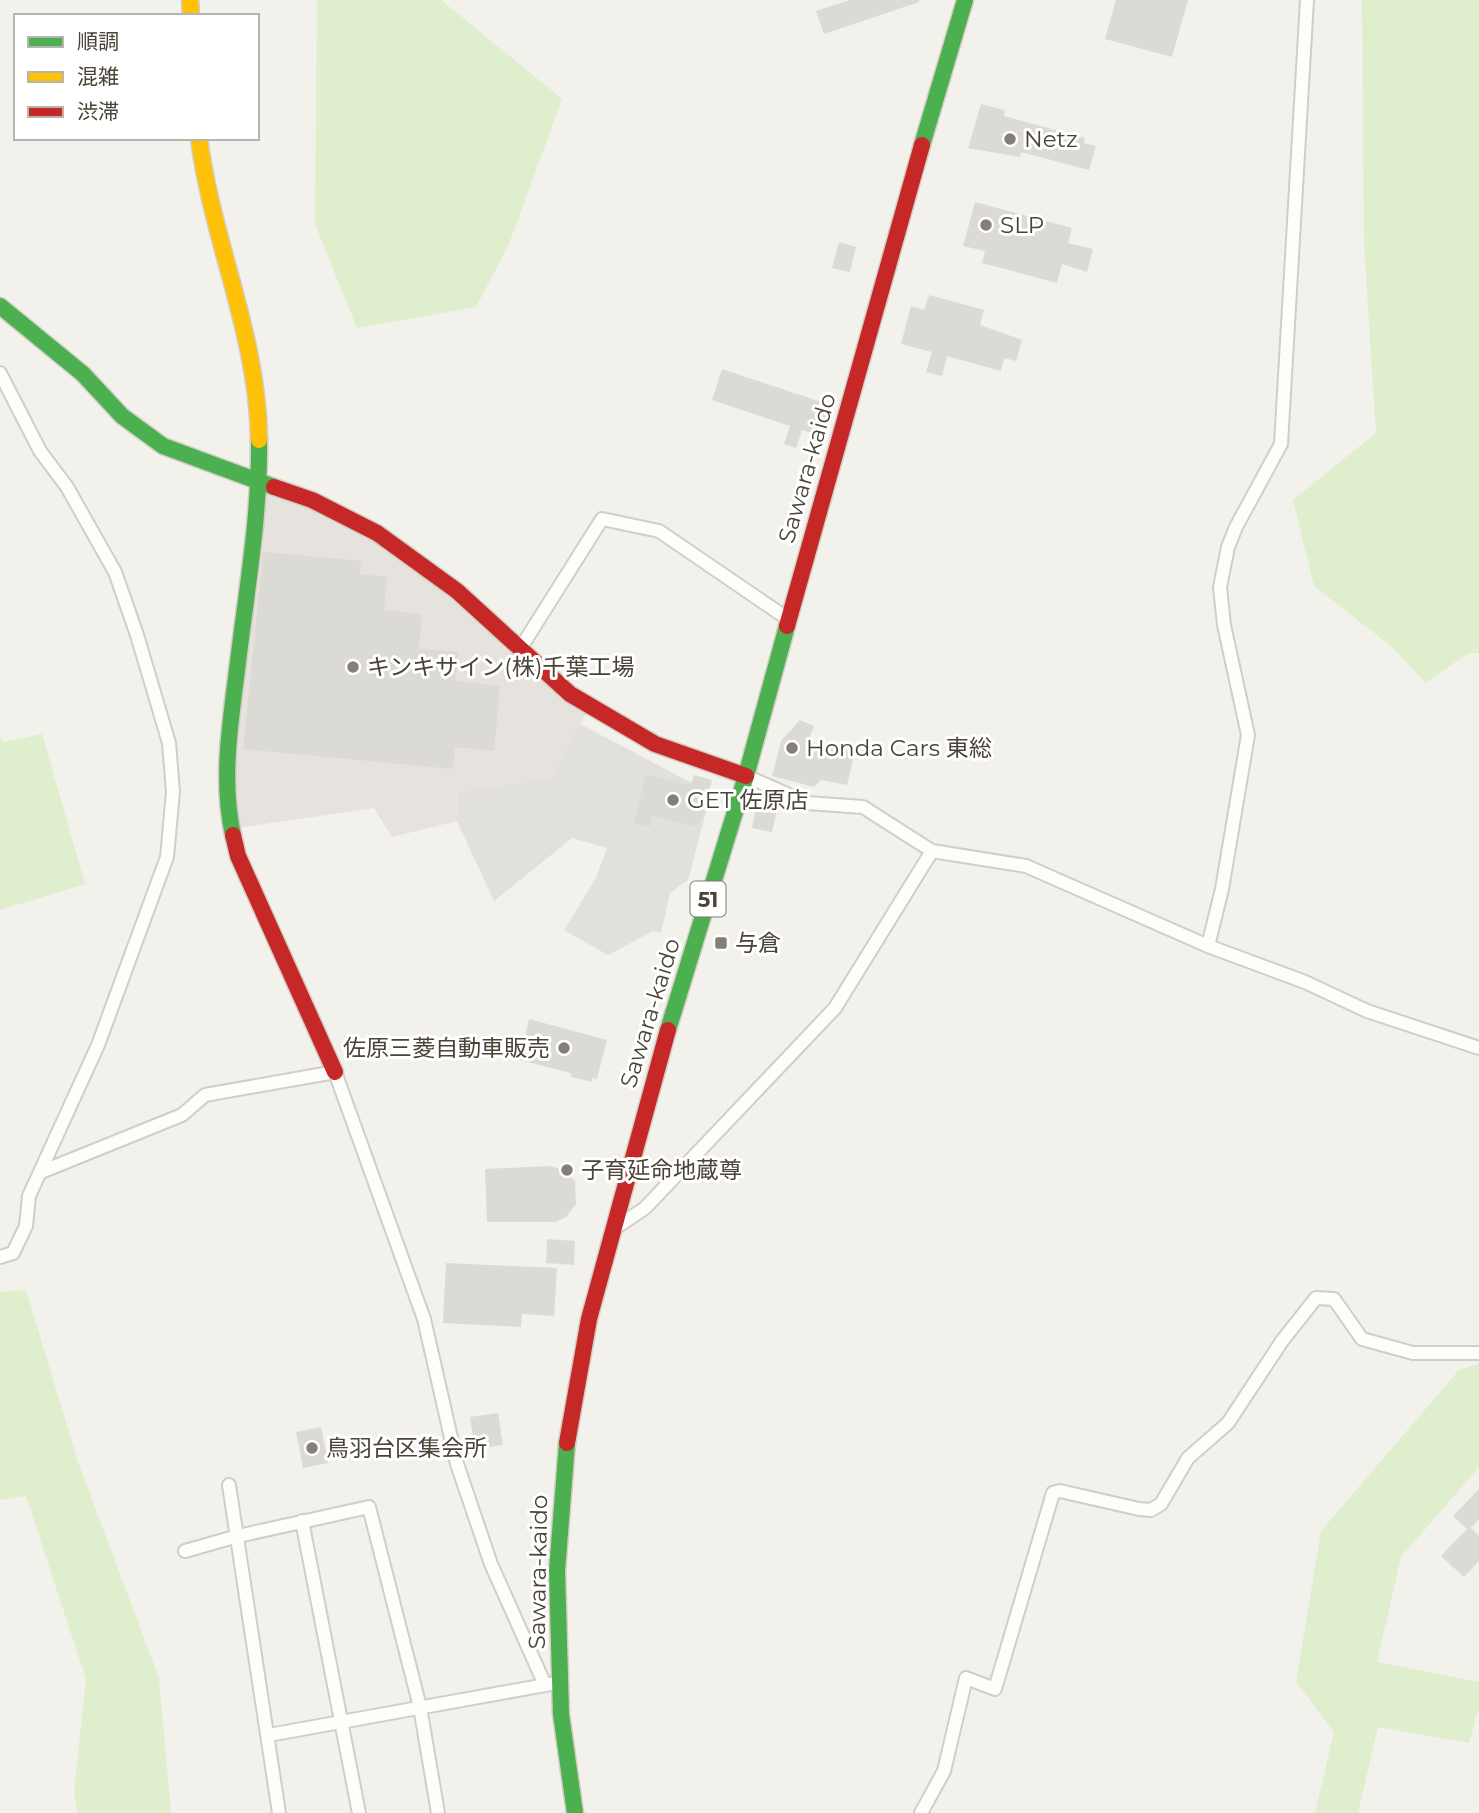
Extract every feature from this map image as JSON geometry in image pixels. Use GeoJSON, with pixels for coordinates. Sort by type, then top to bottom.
{"type":"FeatureCollection","features":[{"type":"Feature","properties":{"kind":"main road","name":"Sawara-kaido"},"geometry":{"type":"LineString","coordinates":[[575,1813],[552,1684],[558,1525],[569,1421],[589,1319],[649,1093],[746,776],[880,287],[965,0]]}},
{"type":"Feature","properties":{"kind":"main road"},"geometry":{"type":"LineString","coordinates":[[199,140],[206,195],[241,315],[259,411],[260,480],[226,755],[230,829],[238,856],[335,1072]]}},
{"type":"Feature","properties":{"kind":"main road"},"geometry":{"type":"LineString","coordinates":[[0,306],[83,374],[122,416],[163,446],[312,500],[377,533],[447,584],[570,694],[656,744],[746,776]]}},
{"type":"Feature","properties":{"kind":"street"},"geometry":{"type":"LineString","coordinates":[[1208,946],[1222,889],[1248,735],[1224,625],[1220,587],[1228,547],[1236,527],[1281,444],[1307,0]]}},
{"type":"Feature","properties":{"kind":"street"},"geometry":{"type":"LineString","coordinates":[[0,373],[40,451],[67,487],[115,572],[169,743],[173,792],[167,857],[98,1045],[29,1196],[26,1226],[13,1253],[0,1257]]}},
{"type":"Feature","properties":{"kind":"street"},"geometry":{"type":"LineString","coordinates":[[520,649],[602,519],[659,531],[788,619]]}},
{"type":"Feature","properties":{"kind":"street"},"geometry":{"type":"LineString","coordinates":[[746,776],[807,803],[863,807],[932,851],[1026,866],[1208,946],[1305,982],[1367,1011],[1479,1048]]}},
{"type":"Feature","properties":{"kind":"street"},"geometry":{"type":"LineString","coordinates":[[614,1229],[645,1208],[835,1008],[932,851]]}},
{"type":"Feature","properties":{"kind":"street"},"geometry":{"type":"LineString","coordinates":[[41,1172],[183,1115],[205,1096],[335,1072],[424,1320],[457,1464],[491,1564],[552,1684],[269,1735]]}},
{"type":"Feature","properties":{"kind":"street"},"geometry":{"type":"LineString","coordinates":[[921,1813],[944,1771],[966,1678],[995,1689],[1053,1493],[1060,1491],[1139,1510],[1151,1510],[1161,1504],[1188,1458],[1228,1423],[1282,1341],[1316,1298],[1334,1299],[1362,1339],[1413,1353],[1479,1353]]}},
{"type":"Feature","properties":{"kind":"street"},"geometry":{"type":"LineString","coordinates":[[229,1485],[279,1813]]}},
{"type":"Feature","properties":{"kind":"street"},"geometry":{"type":"LineString","coordinates":[[185,1551],[238,1536],[369,1507],[420,1707],[438,1813]]}},
{"type":"Feature","properties":{"kind":"street"},"geometry":{"type":"LineString","coordinates":[[302,1521],[344,1721],[359,1813]]}},
{"type":"Feature","properties":{"kind":"shaded area"},"geometry":{"type":"Polygon","coordinates":[[[260,480],[356,521],[590,706],[551,778],[458,792],[457,821],[392,837],[374,808],[230,829],[226,780],[260,480]]]}},
{"type":"Feature","properties":{"kind":"shaded area"},"geometry":{"type":"Polygon","coordinates":[[[580,724],[711,793],[688,880],[670,893],[661,933],[653,931],[608,955],[564,930],[596,878],[607,848],[572,838],[494,901],[457,821],[458,792],[551,778],[580,724]]]}},
{"type":"Feature","properties":{"kind":"green space"},"geometry":{"type":"Polygon","coordinates":[[[317,0],[441,0],[562,99],[509,244],[476,307],[357,328],[315,224],[317,0]]]}},
{"type":"Feature","properties":{"kind":"green space"},"geometry":{"type":"Polygon","coordinates":[[[1362,0],[1479,0],[1479,653],[1468,653],[1426,683],[1391,646],[1314,586],[1293,500],[1376,433],[1364,244],[1362,0]]]}},
{"type":"Feature","properties":{"kind":"green space"},"geometry":{"type":"Polygon","coordinates":[[[42,734],[85,884],[0,910],[0,735],[3,742],[42,734]]]}},
{"type":"Feature","properties":{"kind":"green space"},"geometry":{"type":"Polygon","coordinates":[[[26,1290],[78,1462],[159,1678],[171,1813],[78,1813],[74,1793],[86,1679],[26,1496],[0,1500],[0,1292],[26,1290]]]}},
{"type":"Feature","properties":{"kind":"green space"},"geometry":{"type":"Polygon","coordinates":[[[1479,1364],[1479,1467],[1401,1557],[1377,1662],[1479,1682],[1479,1707],[1469,1743],[1378,1727],[1358,1813],[1315,1813],[1334,1732],[1296,1682],[1321,1531],[1459,1370],[1479,1364]]]}},
{"type":"Feature","properties":{"kind":"building"},"geometry":{"type":"Polygon","coordinates":[[[850,0],[919,2],[824,34],[816,11],[850,0]]]}},
{"type":"Feature","properties":{"kind":"building"},"geometry":{"type":"Polygon","coordinates":[[[1116,0],[1188,0],[1172,57],[1105,39],[1116,0]]]}},
{"type":"Feature","properties":{"kind":"building"},"geometry":{"type":"Polygon","coordinates":[[[981,104],[1005,110],[1004,116],[1085,138],[1084,143],[1096,146],[1089,170],[1021,152],[1020,157],[968,148],[981,104]]]}},
{"type":"Feature","properties":{"kind":"building"},"geometry":{"type":"Polygon","coordinates":[[[975,202],[1072,228],[1068,243],[1093,249],[1087,272],[1062,264],[1057,283],[982,263],[985,251],[963,246],[975,202]]]}},
{"type":"Feature","properties":{"kind":"building"},"geometry":{"type":"Polygon","coordinates":[[[839,242],[856,247],[850,272],[832,268],[839,242]]]}},
{"type":"Feature","properties":{"kind":"building"},"geometry":{"type":"Polygon","coordinates":[[[929,295],[984,310],[980,325],[1022,340],[1016,361],[1004,358],[1001,371],[947,356],[942,376],[926,372],[932,352],[901,344],[911,306],[924,310],[929,295]]]}},
{"type":"Feature","properties":{"kind":"building"},"geometry":{"type":"Polygon","coordinates":[[[722,369],[830,405],[820,436],[802,430],[796,448],[784,444],[790,426],[712,400],[722,369]]]}},
{"type":"Feature","properties":{"kind":"building","name":"キンキサイン(株)千葉工場"},"geometry":{"type":"Polygon","coordinates":[[[263,552],[361,561],[360,574],[387,577],[384,610],[422,614],[419,649],[458,652],[455,681],[500,686],[494,751],[455,747],[453,769],[243,749],[263,552]]]}},
{"type":"Feature","properties":{"kind":"building"},"geometry":{"type":"Polygon","coordinates":[[[800,720],[814,726],[808,742],[855,752],[847,785],[821,780],[814,787],[772,776],[781,741],[800,720]]]}},
{"type":"Feature","properties":{"kind":"building","name":"GET 佐原店"},"geometry":{"type":"Polygon","coordinates":[[[646,774],[691,785],[694,775],[712,780],[701,822],[694,826],[652,816],[650,827],[634,824],[646,774]]]}},
{"type":"Feature","properties":{"kind":"building"},"geometry":{"type":"Polygon","coordinates":[[[757,802],[778,807],[772,832],[752,828],[757,802]]]}},
{"type":"Feature","properties":{"kind":"building","name":"佐原三菱自動車販売"},"geometry":{"type":"Polygon","coordinates":[[[529,1019],[607,1040],[597,1079],[592,1078],[592,1082],[571,1077],[571,1073],[520,1060],[529,1019]]]}},
{"type":"Feature","properties":{"kind":"building"},"geometry":{"type":"Polygon","coordinates":[[[549,1166],[564,1170],[575,1181],[576,1204],[566,1217],[556,1222],[487,1222],[485,1169],[549,1166]]]}},
{"type":"Feature","properties":{"kind":"building"},"geometry":{"type":"Polygon","coordinates":[[[547,1239],[575,1241],[574,1265],[546,1263],[547,1239]]]}},
{"type":"Feature","properties":{"kind":"building"},"geometry":{"type":"Polygon","coordinates":[[[446,1263],[557,1268],[554,1316],[522,1314],[521,1327],[443,1323],[446,1263]]]}},
{"type":"Feature","properties":{"kind":"building"},"geometry":{"type":"Polygon","coordinates":[[[498,1413],[503,1445],[475,1449],[470,1417],[498,1413]]]}},
{"type":"Feature","properties":{"kind":"building","name":"鳥羽台区集会所"},"geometry":{"type":"Polygon","coordinates":[[[321,1427],[328,1463],[303,1468],[296,1432],[321,1427]]]}},
{"type":"Feature","properties":{"kind":"building"},"geometry":{"type":"Polygon","coordinates":[[[1479,1489],[1479,1519],[1471,1528],[1479,1536],[1479,1561],[1464,1577],[1441,1556],[1467,1529],[1453,1516],[1479,1489]]]}},
{"type":"Feature","properties":{"kind":"traffic: fast"},"geometry":{"type":"LineString","coordinates":[[922,145],[965,0]]}},
{"type":"Feature","properties":{"kind":"traffic: fast"},"geometry":{"type":"LineString","coordinates":[[0,306],[83,374],[122,416],[163,446],[274,487]]}},
{"type":"Feature","properties":{"kind":"traffic: fast"},"geometry":{"type":"LineString","coordinates":[[233,835],[229,815],[228,753],[255,527],[259,440]]}},
{"type":"Feature","properties":{"kind":"traffic: fast"},"geometry":{"type":"LineString","coordinates":[[668,1030],[746,776],[787,626]]}},
{"type":"Feature","properties":{"kind":"traffic: fast"},"geometry":{"type":"LineString","coordinates":[[567,1443],[557,1571],[561,1714],[575,1813]]}},
{"type":"Feature","properties":{"kind":"traffic: slow"},"geometry":{"type":"LineString","coordinates":[[190,0],[191,14]]}},
{"type":"Feature","properties":{"kind":"traffic: slow"},"geometry":{"type":"LineString","coordinates":[[199,140],[205,176],[251,363],[259,440]]}},
{"type":"Feature","properties":{"kind":"traffic: jam"},"geometry":{"type":"LineString","coordinates":[[787,626],[922,145]]}},
{"type":"Feature","properties":{"kind":"traffic: jam"},"geometry":{"type":"LineString","coordinates":[[274,487],[312,500],[377,533],[457,591],[570,694],[655,744],[746,776]]}},
{"type":"Feature","properties":{"kind":"traffic: jam"},"geometry":{"type":"LineString","coordinates":[[233,835],[238,856],[335,1072]]}},
{"type":"Feature","properties":{"kind":"traffic: jam"},"geometry":{"type":"LineString","coordinates":[[567,1443],[589,1319],[668,1030]]}},
{"type":"Feature","properties":{"kind":"place","name":"Netz"},"geometry":{"type":"Point","coordinates":[1010,139]}},
{"type":"Feature","properties":{"kind":"place","name":"SLP"},"geometry":{"type":"Point","coordinates":[986,225]}},
{"type":"Feature","properties":{"kind":"place","name":"キンキサイン(株)千葉工場"},"geometry":{"type":"Point","coordinates":[353,667]}},
{"type":"Feature","properties":{"kind":"place","name":"Honda Cars 東総"},"geometry":{"type":"Point","coordinates":[792,748]}},
{"type":"Feature","properties":{"kind":"place","name":"GET 佐原店"},"geometry":{"type":"Point","coordinates":[673,800]}},
{"type":"Feature","properties":{"kind":"place","name":"与倉"},"geometry":{"type":"Point","coordinates":[721,943]}},
{"type":"Feature","properties":{"kind":"place","name":"佐原三菱自動車販売"},"geometry":{"type":"Point","coordinates":[564,1048]}},
{"type":"Feature","properties":{"kind":"place","name":"子育延命地蔵尊"},"geometry":{"type":"Point","coordinates":[567,1170]}},
{"type":"Feature","properties":{"kind":"place","name":"鳥羽台区集会所"},"geometry":{"type":"Point","coordinates":[312,1448]}}]}
